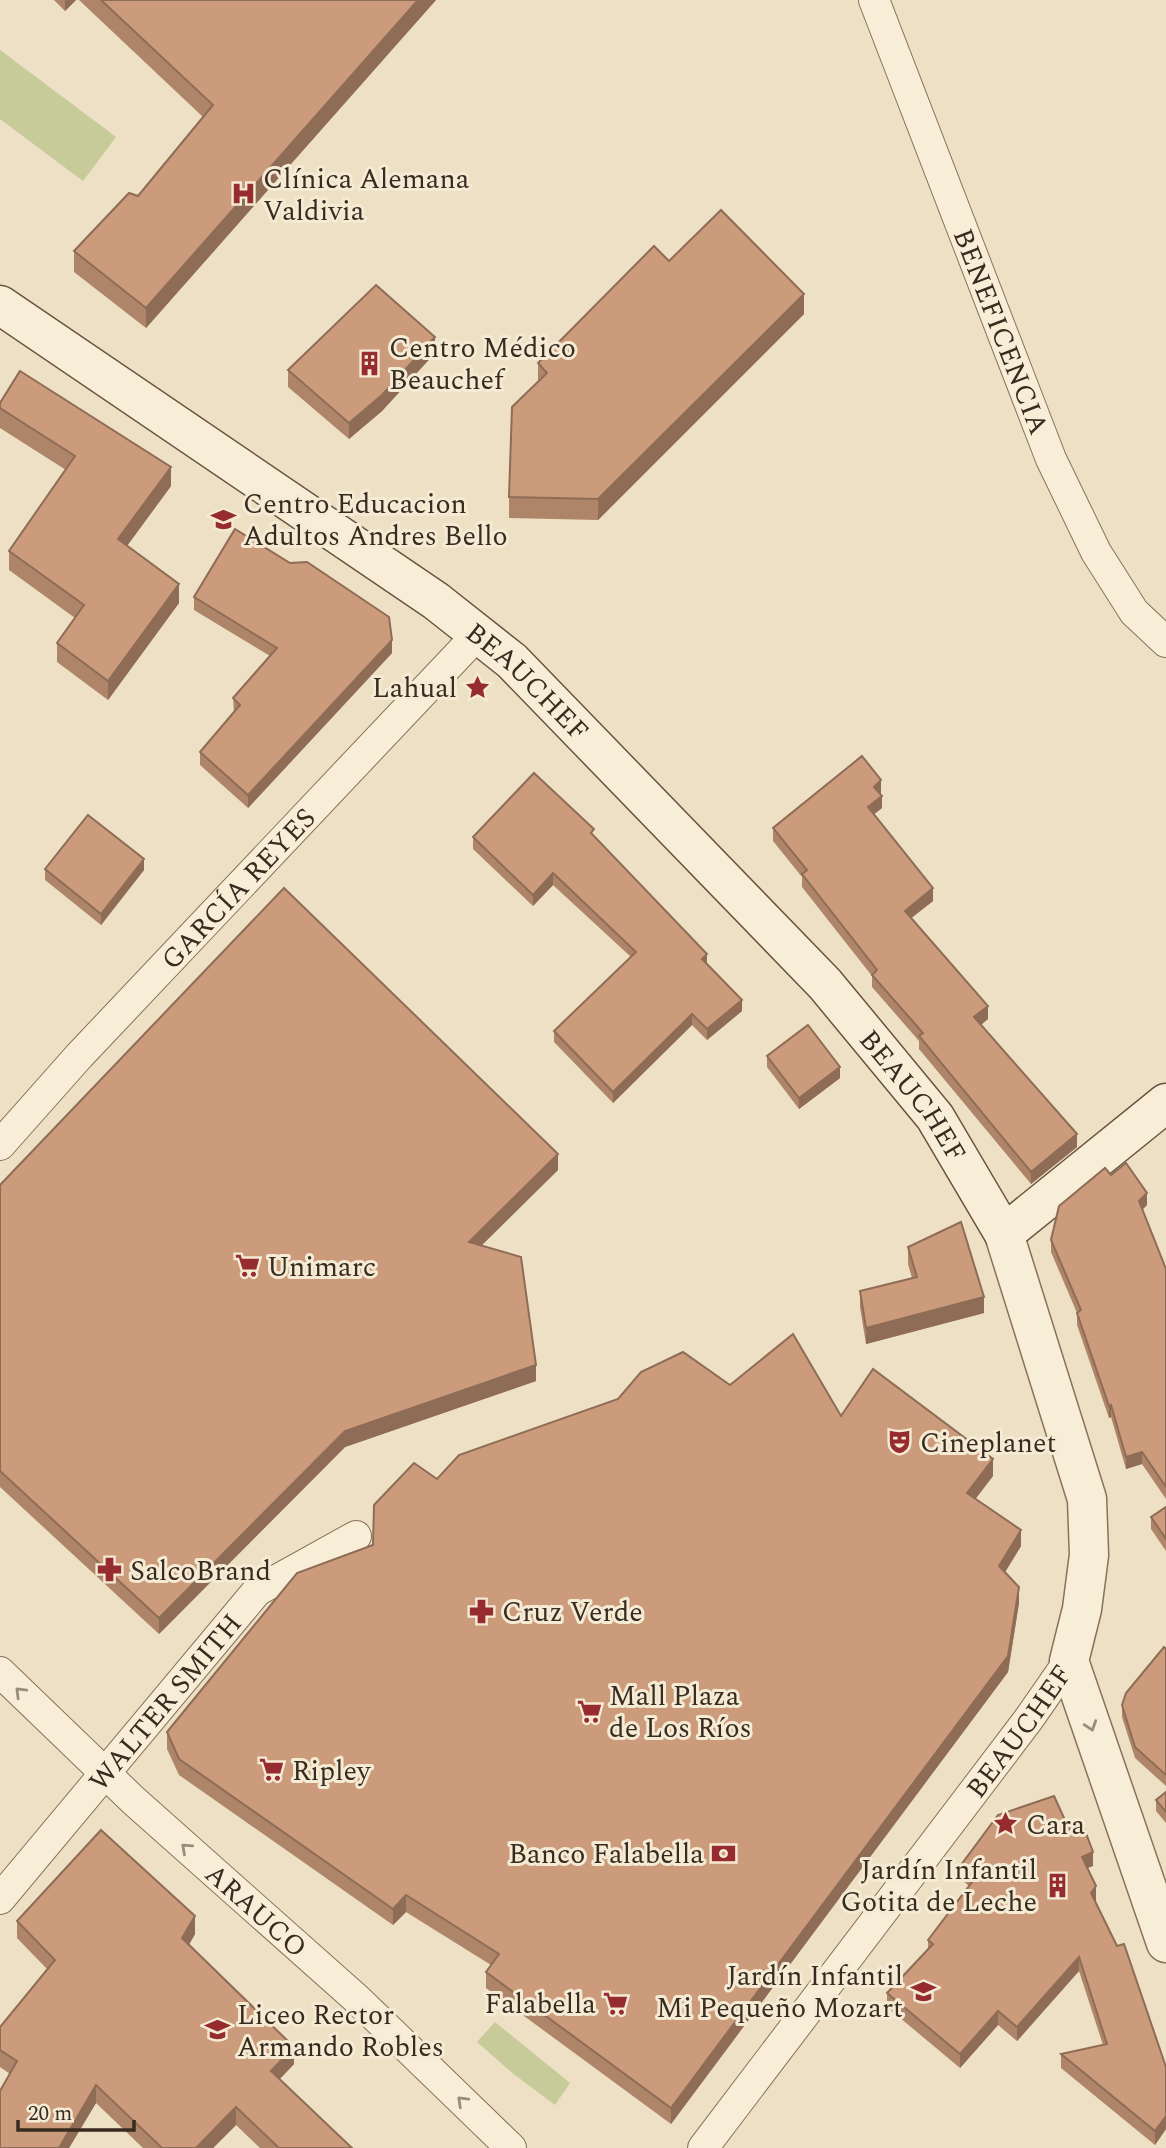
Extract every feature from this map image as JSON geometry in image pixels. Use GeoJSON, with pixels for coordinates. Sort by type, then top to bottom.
{"type":"FeatureCollection","features":[{"type":"Feature","properties":{"kind":"main road","name":"BEAUCHEF"},"geometry":{"type":"LineString","coordinates":[[0,305],[479,633],[522,671],[825,984],[936,1117],[1004,1234],[1087,1499],[1089,1555],[1082,1609],[1069,1661]]}},
{"type":"Feature","properties":{"kind":"main road"},"geometry":{"type":"LineString","coordinates":[[1004,1234],[1166,1103]]}},
{"type":"Feature","properties":{"kind":"main road"},"geometry":{"type":"LineString","coordinates":[[1069,1661],[1166,1943]]}},
{"type":"Feature","properties":{"kind":"street","name":"BENEFICENCIA"},"geometry":{"type":"LineString","coordinates":[[874,0],[1061,481],[1096,552],[1134,612],[1166,642]]}},
{"type":"Feature","properties":{"kind":"street","name":"GARCÍA REYES"},"geometry":{"type":"LineString","coordinates":[[0,1145],[79,1056],[479,633]]}},
{"type":"Feature","properties":{"kind":"street","name":"WALTER SMITH"},"geometry":{"type":"LineString","coordinates":[[0,1899],[257,1591],[356,1536]]}},
{"type":"Feature","properties":{"kind":"street","name":"BEAUCHEF"},"geometry":{"type":"LineString","coordinates":[[704,2148],[1069,1661]]}},
{"type":"Feature","properties":{"kind":"street","name":"ARAUCO"},"geometry":{"type":"LineString","coordinates":[[0,1672],[106,1774],[358,2000],[511,2148]]}},
{"type":"Feature","properties":{"kind":"green space"},"geometry":{"type":"Polygon","coordinates":[[[0,50],[116,137],[83,181],[0,119],[0,50]]]}},
{"type":"Feature","properties":{"kind":"green space"},"geometry":{"type":"Polygon","coordinates":[[[495,2022],[570,2083],[555,2105],[477,2042],[495,2022]]]}},
{"type":"Feature","properties":{"kind":"building"},"geometry":{"type":"Polygon","coordinates":[[[101,0],[418,0],[146,308],[74,251],[129,193],[138,196],[213,105],[101,0]]]}},
{"type":"Feature","properties":{"kind":"building"},"geometry":{"type":"Polygon","coordinates":[[[721,210],[804,294],[598,499],[509,497],[512,407],[547,373],[538,363],[654,246],[669,261],[721,210]]]}},
{"type":"Feature","properties":{"kind":"building","name":"Centro Médico Beauchef"},"geometry":{"type":"Polygon","coordinates":[[[376,285],[435,337],[382,395],[349,423],[288,370],[376,285]]]}},
{"type":"Feature","properties":{"kind":"building"},"geometry":{"type":"Polygon","coordinates":[[[20,371],[171,467],[118,539],[179,584],[108,681],[57,643],[84,605],[9,551],[75,456],[0,408],[0,403],[20,371]]]}},
{"type":"Feature","properties":{"kind":"building"},"geometry":{"type":"Polygon","coordinates":[[[235,529],[290,563],[307,562],[389,617],[392,640],[248,795],[200,752],[240,705],[233,698],[277,648],[194,597],[235,529]]]}},
{"type":"Feature","properties":{"kind":"building"},"geometry":{"type":"Polygon","coordinates":[[[862,756],[881,780],[874,787],[882,796],[868,807],[933,888],[905,911],[988,1006],[974,1017],[1077,1134],[1031,1172],[919,1036],[923,1033],[872,975],[877,970],[802,874],[807,870],[773,828],[862,756]]]}},
{"type":"Feature","properties":{"kind":"building"},"geometry":{"type":"Polygon","coordinates":[[[534,773],[594,829],[591,833],[707,954],[702,959],[742,1000],[707,1029],[692,1014],[613,1092],[554,1031],[636,952],[553,873],[533,895],[473,837],[534,773]]]}},
{"type":"Feature","properties":{"kind":"building"},"geometry":{"type":"Polygon","coordinates":[[[88,815],[144,859],[101,914],[45,869],[88,815]]]}},
{"type":"Feature","properties":{"kind":"building","name":"Unimarc"},"geometry":{"type":"Polygon","coordinates":[[[284,888],[558,1154],[469,1242],[521,1257],[536,1365],[345,1431],[159,1618],[0,1471],[0,1185],[284,888]]]}},
{"type":"Feature","properties":{"kind":"building"},"geometry":{"type":"Polygon","coordinates":[[[808,1025],[840,1067],[799,1098],[767,1056],[808,1025]]]}},
{"type":"Feature","properties":{"kind":"building"},"geometry":{"type":"Polygon","coordinates":[[[1126,1163],[1147,1193],[1139,1201],[1166,1269],[1166,1487],[1142,1452],[1126,1457],[1111,1405],[1109,1406],[1077,1313],[1081,1310],[1051,1240],[1059,1206],[1105,1168],[1111,1175],[1126,1163]]]}},
{"type":"Feature","properties":{"kind":"building"},"geometry":{"type":"Polygon","coordinates":[[[961,1222],[984,1297],[866,1328],[860,1291],[917,1277],[908,1247],[961,1222]]]}},
{"type":"Feature","properties":{"kind":"building","name":"Mall Plaza de Los Ríos"},"geometry":{"type":"Polygon","coordinates":[[[793,1334],[841,1416],[873,1369],[993,1459],[967,1493],[1021,1530],[999,1566],[1019,1587],[1008,1656],[671,2108],[486,1972],[499,1954],[406,1895],[393,1909],[179,1759],[167,1732],[297,1573],[373,1545],[374,1505],[414,1463],[437,1479],[459,1455],[618,1399],[641,1372],[683,1352],[730,1385],[793,1334]]]}},
{"type":"Feature","properties":{"kind":"building"},"geometry":{"type":"Polygon","coordinates":[[[1166,1507],[1166,1539],[1151,1517],[1166,1507]]]}},
{"type":"Feature","properties":{"kind":"building"},"geometry":{"type":"Polygon","coordinates":[[[1164,1647],[1166,1775],[1135,1747],[1122,1705],[1126,1693],[1164,1647]]]}},
{"type":"Feature","properties":{"kind":"building"},"geometry":{"type":"Polygon","coordinates":[[[1166,1792],[1166,1812],[1156,1800],[1166,1792]]]}},
{"type":"Feature","properties":{"kind":"building"},"geometry":{"type":"Polygon","coordinates":[[[1054,1796],[1069,1829],[1083,1825],[1093,1852],[1082,1857],[1096,1886],[1091,1893],[1117,1946],[1124,1944],[1166,2067],[1166,2116],[1155,2131],[1061,2054],[1107,2044],[1079,1957],[1017,2027],[998,2011],[960,2054],[887,1993],[933,1944],[928,1940],[975,1878],[961,1865],[998,1815],[1054,1796]]]}},
{"type":"Feature","properties":{"kind":"building"},"geometry":{"type":"Polygon","coordinates":[[[101,1830],[195,1916],[182,1938],[294,2047],[271,2071],[352,2148],[279,2148],[236,2107],[196,2148],[162,2148],[96,2085],[59,2148],[0,2148],[0,2091],[17,2061],[0,2050],[0,2027],[55,1960],[17,1921],[101,1830]]]}},
{"type":"Feature","properties":{"kind":"place","name":"Clínica Alemana Valdivia"},"geometry":{"type":"Point","coordinates":[243,194]}},
{"type":"Feature","properties":{"kind":"place","name":"Centro Médico Beauchef"},"geometry":{"type":"Point","coordinates":[369,363]}},
{"type":"Feature","properties":{"kind":"place","name":"Centro Educacion Adultos Andres Bello"},"geometry":{"type":"Point","coordinates":[223,519]}},
{"type":"Feature","properties":{"kind":"place","name":"Lahual"},"geometry":{"type":"Point","coordinates":[477,687]}},
{"type":"Feature","properties":{"kind":"place","name":"Unimarc"},"geometry":{"type":"Point","coordinates":[247,1266]}},
{"type":"Feature","properties":{"kind":"place","name":"Cineplanet"},"geometry":{"type":"Point","coordinates":[900,1442]}},
{"type":"Feature","properties":{"kind":"place","name":"SalcoBrand"},"geometry":{"type":"Point","coordinates":[110,1570]}},
{"type":"Feature","properties":{"kind":"place","name":"Cruz Verde"},"geometry":{"type":"Point","coordinates":[482,1611]}},
{"type":"Feature","properties":{"kind":"place","name":"Mall Plaza de Los Ríos"},"geometry":{"type":"Point","coordinates":[589,1711]}},
{"type":"Feature","properties":{"kind":"place","name":"Ripley"},"geometry":{"type":"Point","coordinates":[272,1770]}},
{"type":"Feature","properties":{"kind":"place","name":"Cara"},"geometry":{"type":"Point","coordinates":[1006,1824]}},
{"type":"Feature","properties":{"kind":"place","name":"Banco Falabella"},"geometry":{"type":"Point","coordinates":[724,1853]}},
{"type":"Feature","properties":{"kind":"place","name":"Jardín Infantil Gotita de Leche"},"geometry":{"type":"Point","coordinates":[1057,1885]}},
{"type":"Feature","properties":{"kind":"place","name":"Jardín Infantil Mi Pequeño Mozart"},"geometry":{"type":"Point","coordinates":[923,1991]}},
{"type":"Feature","properties":{"kind":"place","name":"Falabella"},"geometry":{"type":"Point","coordinates":[616,2003]}},
{"type":"Feature","properties":{"kind":"place","name":"Liceo Rector Armando Robles"},"geometry":{"type":"Point","coordinates":[217,2030]}}]}
